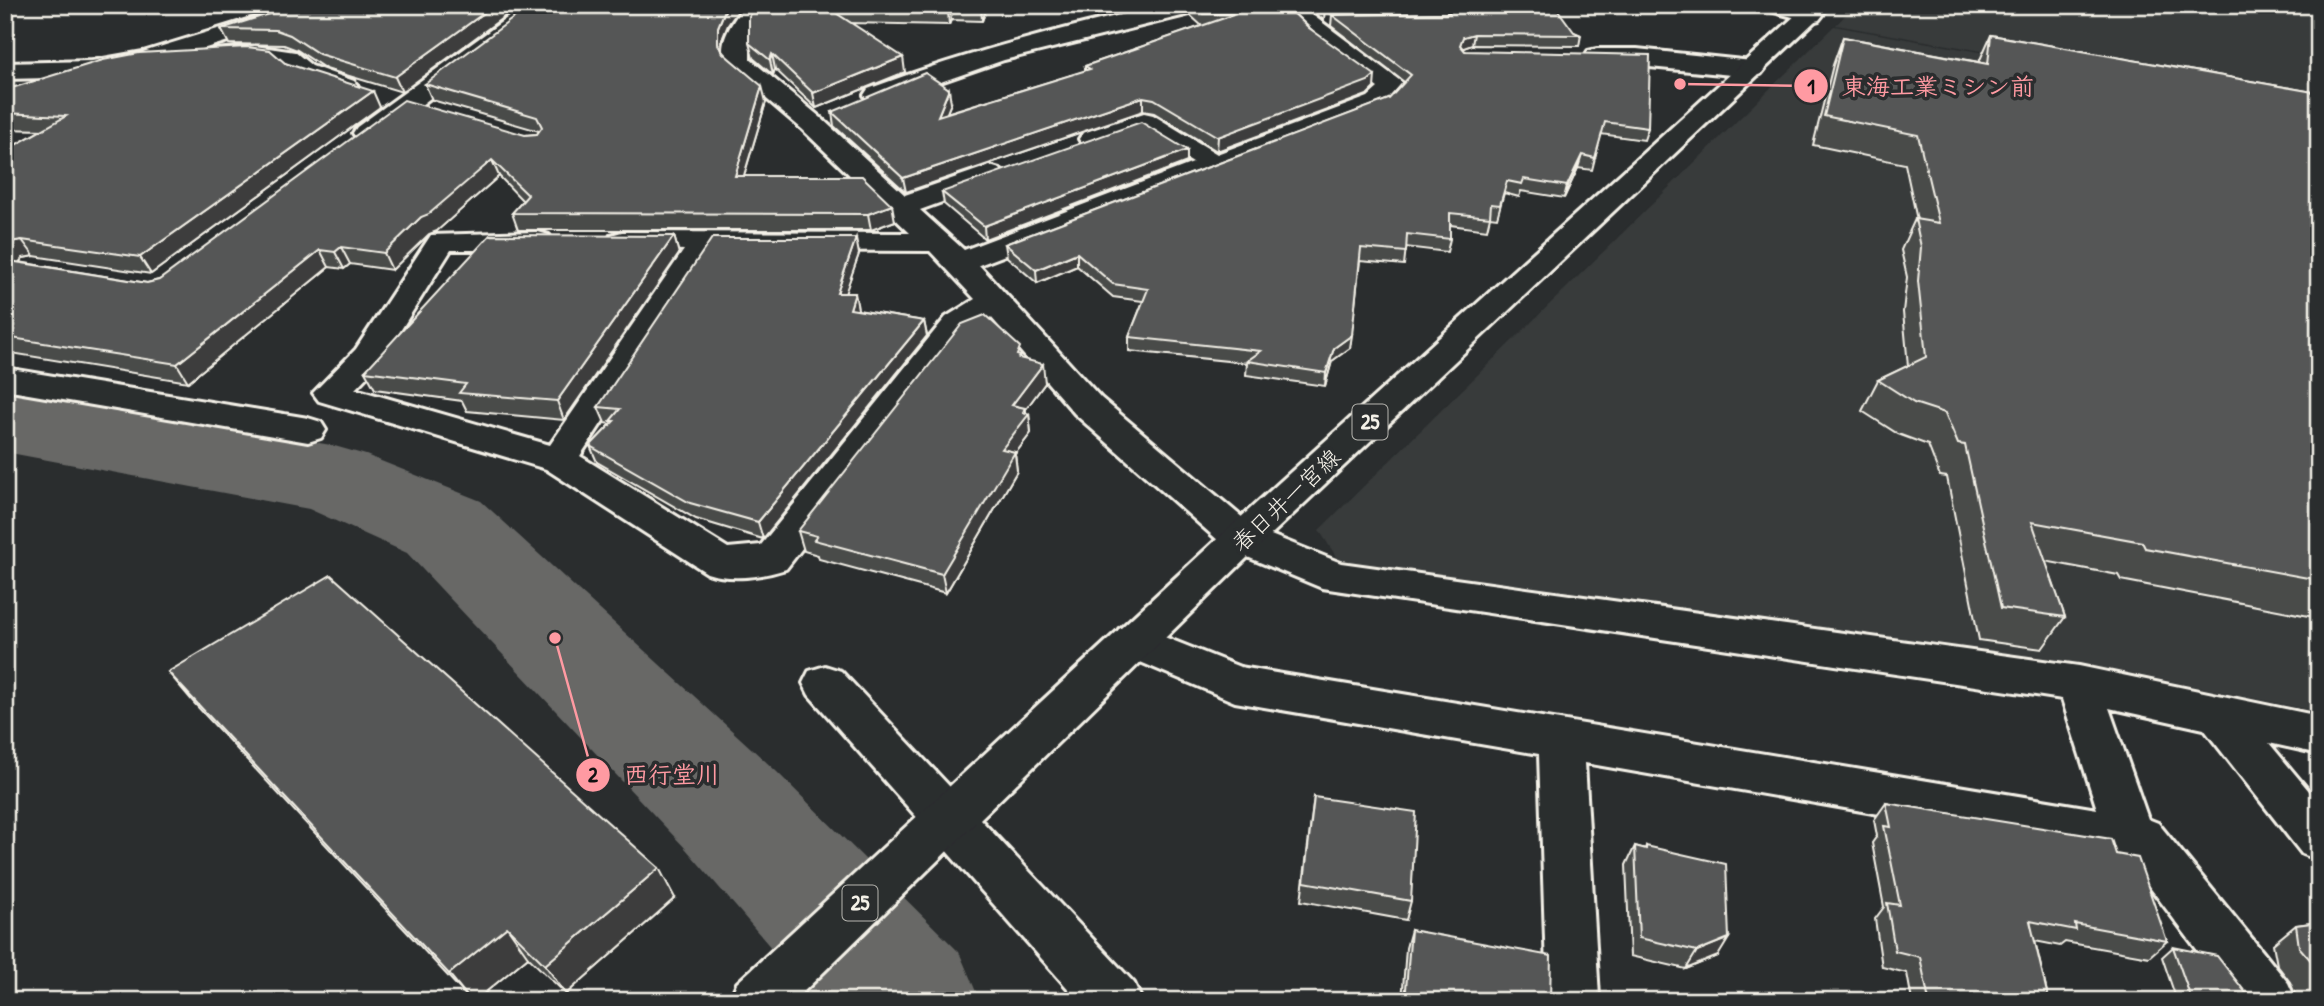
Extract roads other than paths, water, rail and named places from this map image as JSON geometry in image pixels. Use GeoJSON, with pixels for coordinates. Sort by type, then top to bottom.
{"type":"FeatureCollection","features":[{"type":"Feature","properties":{"kind":"street"},"geometry":{"type":"LineString","coordinates":[[5,71],[92,69],[147,59],[321,5]]}},
{"type":"Feature","properties":{"kind":"street"},"geometry":{"type":"LineString","coordinates":[[349,146],[395,102],[540,5]]}},
{"type":"Feature","properties":{"kind":"street"},"geometry":{"type":"LineString","coordinates":[[757,5],[738,31],[737,61],[832,114],[900,207],[948,252],[1088,406],[1242,540],[1336,577],[2079,684],[2319,734]]}},
{"type":"Feature","properties":{"kind":"street"},"geometry":{"type":"LineString","coordinates":[[832,114],[939,70],[1098,27],[1198,5]]}},
{"type":"Feature","properties":{"kind":"street"},"geometry":{"type":"LineString","coordinates":[[994,301],[958,324],[772,559],[721,563],[559,460],[331,393],[368,356],[442,241],[705,242],[948,252],[1215,164],[1377,103],[1394,88],[1319,34],[1285,5]]}},
{"type":"Feature","properties":{"kind":"street"},"geometry":{"type":"LineString","coordinates":[[1775,5],[1816,10]]}},
{"type":"Feature","properties":{"kind":"street","name":"春日井一宮線"},"geometry":{"type":"LineString","coordinates":[[755,1001],[1242,540],[1816,10]]}},
{"type":"Feature","properties":{"kind":"street"},"geometry":{"type":"LineString","coordinates":[[147,59],[255,53],[286,57],[303,71],[395,102]]}},
{"type":"Feature","properties":{"kind":"street"},"geometry":{"type":"LineString","coordinates":[[1568,56],[1637,56],[1752,69]]}},
{"type":"Feature","properties":{"kind":"street"},"geometry":{"type":"LineString","coordinates":[[1067,148],[1144,121],[1215,164]]}},
{"type":"Feature","properties":{"kind":"street"},"geometry":{"type":"LineString","coordinates":[[900,207],[1016,166]]}},
{"type":"Feature","properties":{"kind":"street"},"geometry":{"type":"LineString","coordinates":[[559,460],[705,242]]}},
{"type":"Feature","properties":{"kind":"street"},"geometry":{"type":"LineString","coordinates":[[5,379],[308,430]]}},
{"type":"Feature","properties":{"kind":"street"},"geometry":{"type":"LineString","coordinates":[[1134,641],[1235,684],[2141,838],[2269,1001]]}},
{"type":"Feature","properties":{"kind":"street"},"geometry":{"type":"LineString","coordinates":[[825,683],[937,831],[1115,1001]]}},
{"type":"Feature","properties":{"kind":"street"},"geometry":{"type":"LineString","coordinates":[[2079,684],[2129,835]]}},
{"type":"Feature","properties":{"kind":"street"},"geometry":{"type":"LineString","coordinates":[[2218,713],[2319,839]]}},
{"type":"Feature","properties":{"kind":"street"},"geometry":{"type":"LineString","coordinates":[[1561,740],[1578,999]]}},
{"type":"Feature","properties":{"kind":"waterway"},"geometry":{"type":"LineString","coordinates":[[5,421],[331,479],[444,527],[731,810],[909,1001]]}},
{"type":"Feature","properties":{"kind":"place","name":"東海工業ミシン前"},"geometry":{"type":"Point","coordinates":[1680,84]}},
{"type":"Feature","properties":{"kind":"place","name":"西行堂川"},"geometry":{"type":"Point","coordinates":[555,638]}}]}
